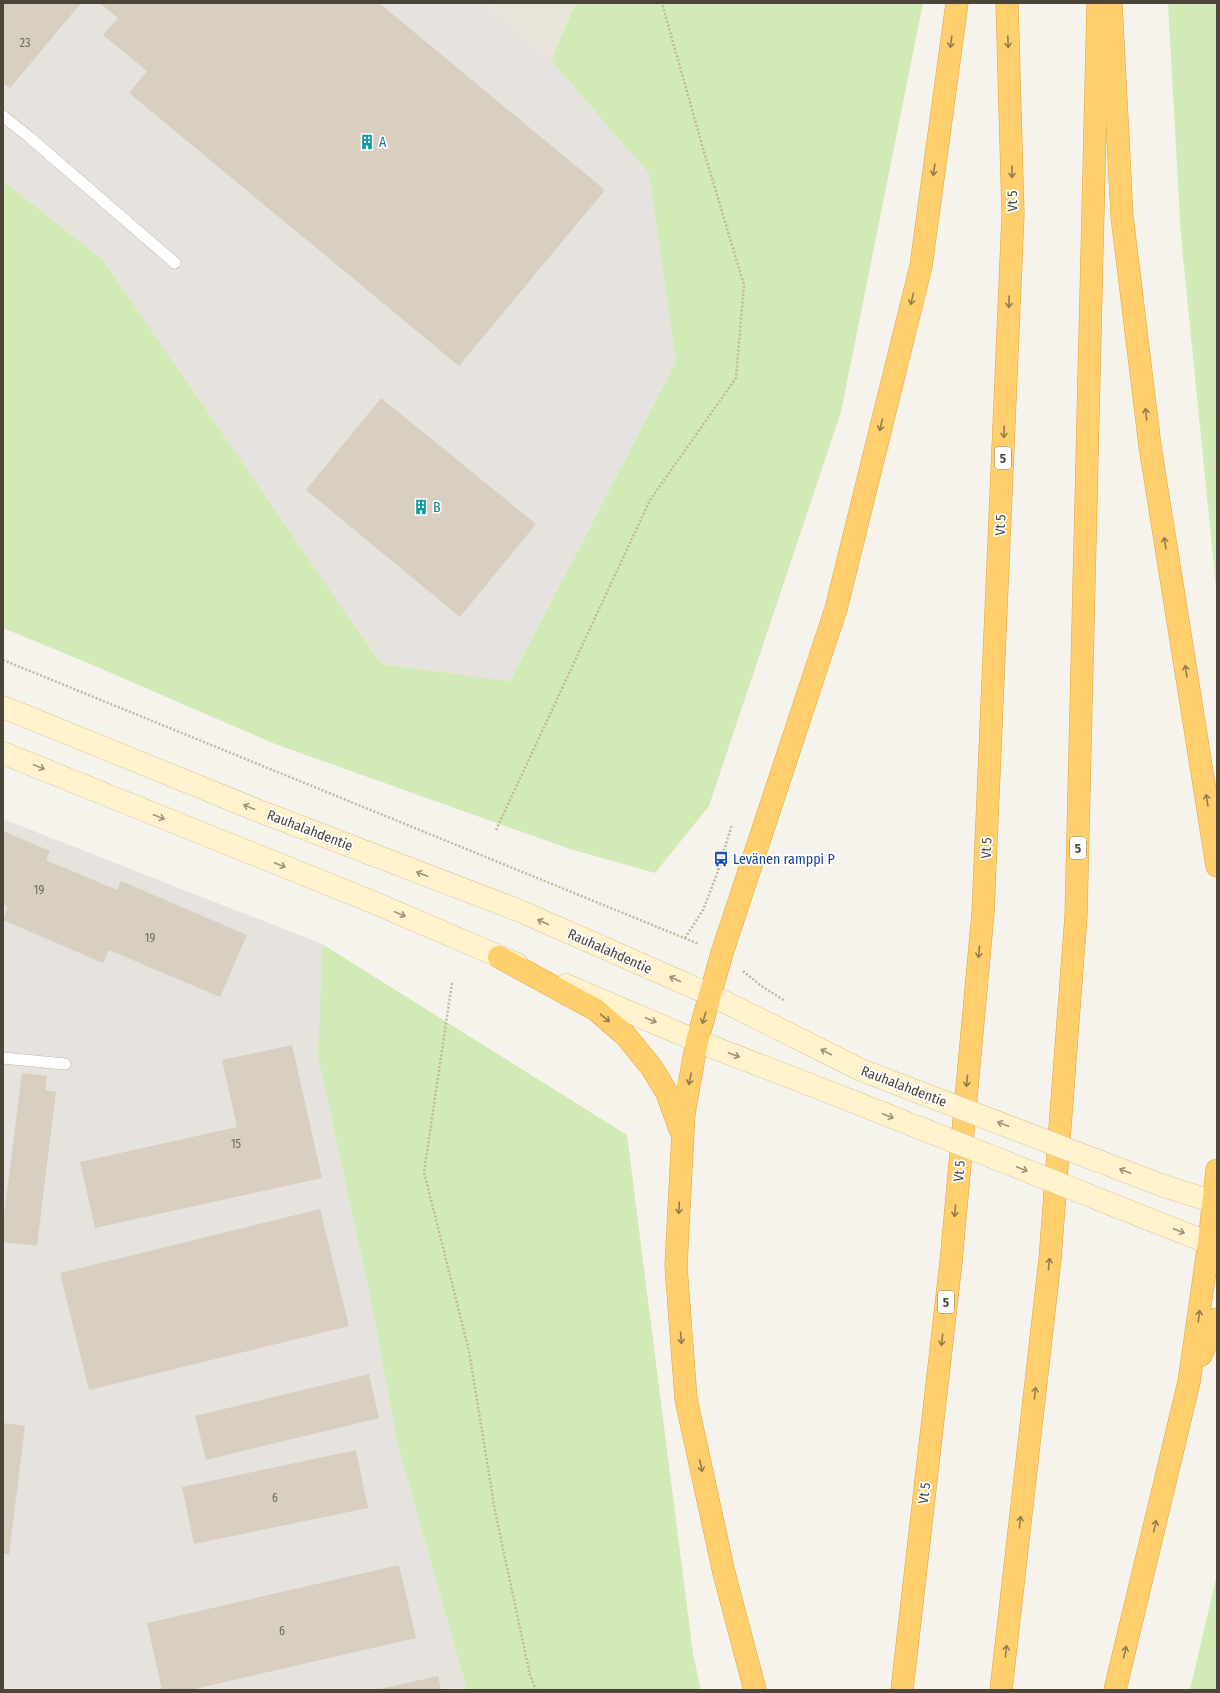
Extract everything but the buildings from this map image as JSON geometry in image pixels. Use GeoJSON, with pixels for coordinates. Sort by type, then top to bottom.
{"type":"FeatureCollection","features":[{"type":"Feature","properties":{"kind":"highway"},"geometry":{"type":"LineString","coordinates":[[755,1690],[724,1573],[686,1399],[676,1266],[684,1113],[698,1041],[722,953],[834,616],[844,578],[920,266],[957,3]]}},
{"type":"Feature","properties":{"kind":"highway","name":"Vt 5"},"geometry":{"type":"LineString","coordinates":[[902,1690],[951,1262],[983,913],[1013,215],[1007,3]]}},
{"type":"Feature","properties":{"kind":"highway","name":"5"},"geometry":{"type":"LineString","coordinates":[[1001,1690],[1050,1259],[1076,916],[1098,3]]}},
{"type":"Feature","properties":{"kind":"highway"},"geometry":{"type":"LineString","coordinates":[[1111,3],[1122,216],[1148,431],[1217,866]]}},
{"type":"Feature","properties":{"kind":"highway"},"geometry":{"type":"LineString","coordinates":[[499,957],[596,1010],[626,1036],[652,1068],[667,1093],[682,1136]]}},
{"type":"Feature","properties":{"kind":"highway"},"geometry":{"type":"LineString","coordinates":[[1115,1690],[1189,1382],[1213,1244],[1217,1170]]}},
{"type":"Feature","properties":{"kind":"highway"},"geometry":{"type":"LineString","coordinates":[[1189,1382],[1217,1319]]}},
{"type":"Feature","properties":{"kind":"main road","name":"Rauhalahdentie"},"geometry":{"type":"LineString","coordinates":[[3,707],[259,811],[520,911],[711,995],[861,1070],[1161,1185],[1215,1203]]}},
{"type":"Feature","properties":{"kind":"main road"},"geometry":{"type":"LineString","coordinates":[[3,753],[370,901],[698,1041],[1213,1244]]}},
{"type":"Feature","properties":{"kind":"lane"},"geometry":{"type":"LineString","coordinates":[[3,116],[175,263]]}},
{"type":"Feature","properties":{"kind":"lane"},"geometry":{"type":"LineString","coordinates":[[3,1058],[65,1064]]}},
{"type":"Feature","properties":{"kind":"path"},"geometry":{"type":"LineString","coordinates":[[496,830],[650,500],[736,378],[744,285],[702,145],[662,3]]}},
{"type":"Feature","properties":{"kind":"path"},"geometry":{"type":"LineString","coordinates":[[3,660],[722,953],[760,985],[787,1002]]}},
{"type":"Feature","properties":{"kind":"path"},"geometry":{"type":"LineString","coordinates":[[686,938],[703,910],[717,874],[732,824]]}},
{"type":"Feature","properties":{"kind":"path"},"geometry":{"type":"LineString","coordinates":[[452,983],[424,1172],[469,1351],[495,1511],[530,1675],[536,1690]]}},
{"type":"Feature","properties":{"kind":"shaded area"},"geometry":{"type":"Polygon","coordinates":[[[3,3],[483,3],[551,60],[649,174],[676,362],[510,681],[381,664],[103,260],[3,181],[3,3]]]}},
{"type":"Feature","properties":{"kind":"shaded area"},"geometry":{"type":"Polygon","coordinates":[[[483,3],[576,3],[551,60],[483,3]]]}},
{"type":"Feature","properties":{"kind":"shaded area"},"geometry":{"type":"Polygon","coordinates":[[[3,819],[322,944],[318,1057],[370,1296],[398,1446],[467,1690],[3,1690],[3,819]]]}},
{"type":"Feature","properties":{"kind":"green space"},"geometry":{"type":"Polygon","coordinates":[[[576,3],[923,3],[841,412],[709,806],[655,873],[570,849],[275,744],[3,628],[3,181],[103,260],[381,664],[510,681],[676,362],[649,174],[551,60],[576,3]]]}},
{"type":"Feature","properties":{"kind":"green space"},"geometry":{"type":"Polygon","coordinates":[[[1168,3],[1217,3],[1217,596],[1181,236],[1168,3]]]}},
{"type":"Feature","properties":{"kind":"green space"},"geometry":{"type":"Polygon","coordinates":[[[322,944],[627,1135],[693,1654],[701,1690],[467,1690],[398,1446],[370,1296],[318,1057],[322,944]]]}},
{"type":"Feature","properties":{"kind":"green space"},"geometry":{"type":"Polygon","coordinates":[[[1217,1574],[1217,1690],[1190,1690],[1217,1574]]]}},
{"type":"Feature","properties":{"kind":"place","name":"A"},"geometry":{"type":"Point","coordinates":[367,142]}},
{"type":"Feature","properties":{"kind":"place","name":"B"},"geometry":{"type":"Point","coordinates":[421,507]}},
{"type":"Feature","properties":{"kind":"place","name":"Levänen ramppi P"},"geometry":{"type":"Point","coordinates":[721,859]}}]}
